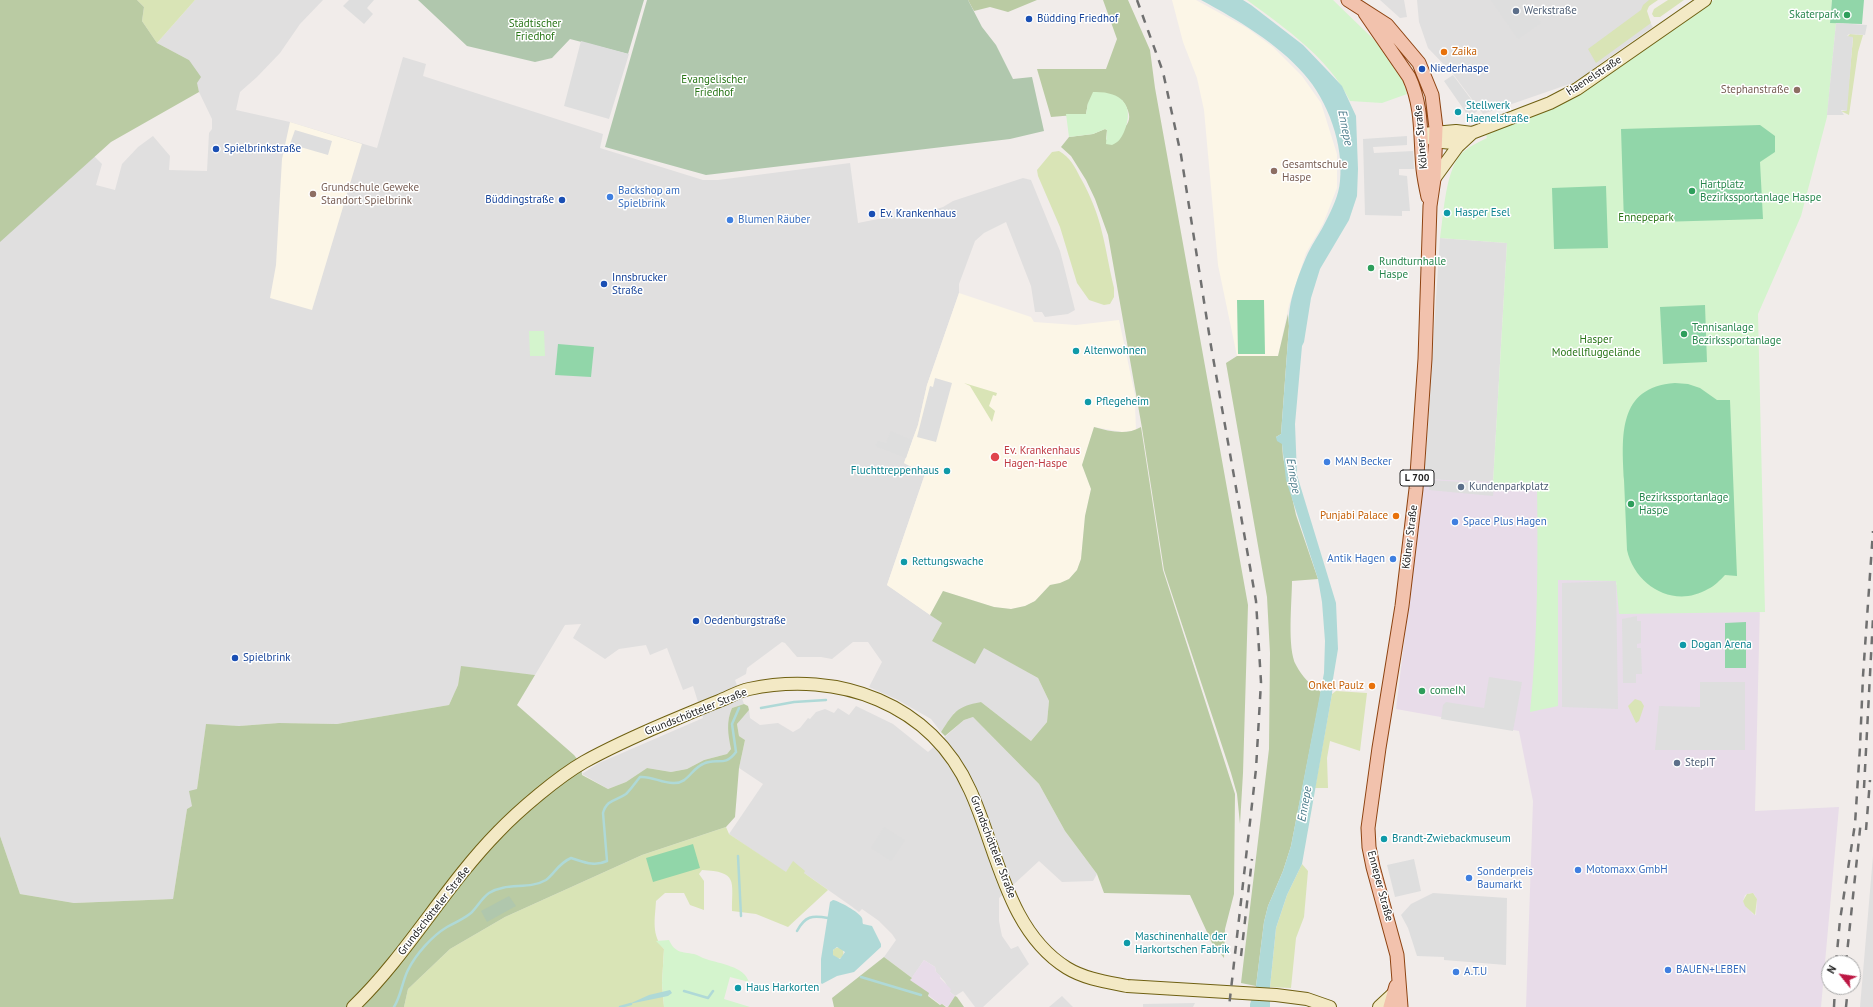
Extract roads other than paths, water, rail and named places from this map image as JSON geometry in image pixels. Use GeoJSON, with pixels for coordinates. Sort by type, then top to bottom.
{"type":"FeatureCollection","features":[{"type":"Feature","properties":{"kind":"main road","name":"L 700"},"geometry":{"type":"LineString","coordinates":[[1348,0],[1365,13],[1375,17],[1387,25],[1409,49]]}},
{"type":"Feature","properties":{"kind":"main road","name":"Haenelstraße"},"geometry":{"type":"LineString","coordinates":[[1462,141],[1472,133],[1550,103],[1578,88],[1705,0]]}},
{"type":"Feature","properties":{"kind":"main road","name":"L 700"},"geometry":{"type":"LineString","coordinates":[[1365,13],[1397,59]]}},
{"type":"Feature","properties":{"kind":"main road"},"geometry":{"type":"LineString","coordinates":[[1397,59],[1409,49]]}},
{"type":"Feature","properties":{"kind":"main road","name":"Kölner Straße"},"geometry":{"type":"LineString","coordinates":[[1372,794],[1402,606],[1416,482],[1424,366],[1430,206],[1434,180],[1436,137],[1432,100],[1427,79],[1419,63],[1409,49]]}},
{"type":"Feature","properties":{"kind":"main road","name":"Kölner Straße"},"geometry":{"type":"LineString","coordinates":[[1397,59],[1414,87],[1420,113],[1423,170],[1430,206]]}},
{"type":"Feature","properties":{"kind":"main road","name":"Haenelstraße"},"geometry":{"type":"LineString","coordinates":[[1436,137],[1456,131],[1472,133]]}},
{"type":"Feature","properties":{"kind":"main road"},"geometry":{"type":"LineString","coordinates":[[1422,134],[1436,137],[1447,143],[1462,141]]}},
{"type":"Feature","properties":{"kind":"main road","name":"L 700"},"geometry":{"type":"LineString","coordinates":[[1434,180],[1462,141]]}},
{"type":"Feature","properties":{"kind":"main road","name":"Grundschötteler Straße"},"geometry":{"type":"LineString","coordinates":[[353,1007],[369,992],[417,934],[462,874],[498,831],[538,796],[581,764],[620,743],[745,690],[791,683],[832,686],[861,692],[895,708],[914,720],[935,738],[963,773],[979,812],[1006,889],[1026,928],[1037,941],[1066,967],[1105,982],[1128,986],[1276,995],[1306,999],[1330,1007]]}},
{"type":"Feature","properties":{"kind":"main road","name":"Enneper Straße"},"geometry":{"type":"LineString","coordinates":[[1372,794],[1368,828],[1369,847],[1397,955],[1401,1007]]}},
{"type":"Feature","properties":{"kind":"main road","name":"Enneper Straße"},"geometry":{"type":"LineString","coordinates":[[1392,1001],[1399,978]]}},
{"type":"Feature","properties":{"kind":"main road"},"geometry":{"type":"LineString","coordinates":[[1379,1007],[1392,1001]]}},
{"type":"Feature","properties":{"kind":"water","name":"Ennepe"},"geometry":{"type":"Polygon","coordinates":[[[1201,0],[1243,0],[1251,5],[1303,45],[1326,69],[1342,86],[1356,116],[1358,169],[1357,196],[1349,220],[1320,269],[1311,298],[1304,342],[1302,346],[1295,424],[1297,475],[1336,603],[1338,649],[1332,694],[1302,864],[1287,895],[1276,928],[1270,987],[1270,1007],[1250,1007],[1250,1004],[1256,986],[1264,922],[1268,906],[1283,871],[1291,846],[1324,673],[1325,641],[1322,602],[1318,579],[1286,480],[1282,444],[1277,441],[1276,437],[1281,434],[1289,317],[1292,299],[1308,253],[1335,202],[1340,181],[1341,167],[1337,138],[1327,110],[1313,85],[1304,74],[1282,52],[1269,42],[1243,24],[1201,0]]]}},
{"type":"Feature","properties":{"kind":"water"},"geometry":{"type":"Polygon","coordinates":[[[833,900],[849,907],[862,918],[863,924],[872,926],[881,947],[854,972],[837,976],[822,984],[821,959],[830,902],[833,900]],[[837,947],[833,950],[833,955],[840,959],[845,952],[837,947]]]}},
{"type":"Feature","properties":{"kind":"water"},"geometry":{"type":"Polygon","coordinates":[[[670,990],[672,993],[668,996],[629,1004],[649,995],[670,990]]]}},
{"type":"Feature","properties":{"kind":"waterway"},"geometry":{"type":"LineString","coordinates":[[761,708],[794,702],[826,700]]}},
{"type":"Feature","properties":{"kind":"waterway"},"geometry":{"type":"LineString","coordinates":[[394,1007],[408,970],[420,952],[430,940],[441,931],[471,913],[489,893],[503,888],[539,883],[546,880],[560,865],[571,858],[593,864],[607,861],[603,813],[609,803],[626,794],[640,777],[669,783],[678,783],[686,779],[695,769],[703,764],[712,761],[724,761],[732,757],[736,752],[732,724],[739,708]]}},
{"type":"Feature","properties":{"kind":"waterway"},"geometry":{"type":"LineString","coordinates":[[738,856],[741,916]]}},
{"type":"Feature","properties":{"kind":"waterway"},"geometry":{"type":"LineString","coordinates":[[797,931],[803,922],[810,918],[828,918]]}},
{"type":"Feature","properties":{"kind":"waterway"},"geometry":{"type":"LineString","coordinates":[[861,977],[921,995]]}},
{"type":"Feature","properties":{"kind":"waterway"},"geometry":{"type":"LineString","coordinates":[[684,991],[708,998],[713,991]]}},
{"type":"Feature","properties":{"kind":"waterway"},"geometry":{"type":"LineString","coordinates":[[620,1007],[631,1004]]}},
{"type":"Feature","properties":{"kind":"railway"},"geometry":{"type":"LineString","coordinates":[[1137,0],[1163,72],[1181,155],[1211,346],[1256,601],[1261,682],[1256,769],[1229,1007]]}},
{"type":"Feature","properties":{"kind":"railway"},"geometry":{"type":"LineString","coordinates":[[1837,955],[1840,920],[1855,824],[1873,531]]}},
{"type":"Feature","properties":{"kind":"railway"},"geometry":{"type":"LineString","coordinates":[[1864,788],[1873,618]]}},
{"type":"Feature","properties":{"kind":"railway"},"geometry":{"type":"LineString","coordinates":[[1866,830],[1870,780]]}},
{"type":"Feature","properties":{"kind":"railway"},"geometry":{"type":"LineString","coordinates":[[1847,955],[1861,820]]}},
{"type":"Feature","properties":{"kind":"railway"},"geometry":{"type":"LineString","coordinates":[[1241,956],[1252,859]]}},
{"type":"Feature","properties":{"kind":"railway"},"geometry":{"type":"LineString","coordinates":[[1834,1007],[1835,995]]}},
{"type":"Feature","properties":{"kind":"railway"},"geometry":{"type":"LineString","coordinates":[[1846,1007],[1847,995]]}},
{"type":"Feature","properties":{"kind":"place","name":"Werkstraße"},"geometry":{"type":"Point","coordinates":[1516,11]}},
{"type":"Feature","properties":{"kind":"place","name":"Skaterpark"},"geometry":{"type":"Point","coordinates":[1847,15]}},
{"type":"Feature","properties":{"kind":"place","name":"Büdding Friedhof"},"geometry":{"type":"Point","coordinates":[1029,19]}},
{"type":"Feature","properties":{"kind":"place","name":"Zaika"},"geometry":{"type":"Point","coordinates":[1444,52]}},
{"type":"Feature","properties":{"kind":"place","name":"Niederhaspe"},"geometry":{"type":"Point","coordinates":[1422,69]}},
{"type":"Feature","properties":{"kind":"place","name":"Stephanstraße"},"geometry":{"type":"Point","coordinates":[1797,90]}},
{"type":"Feature","properties":{"kind":"place","name":"Stellwerk Haenelstraße"},"geometry":{"type":"Point","coordinates":[1458,112]}},
{"type":"Feature","properties":{"kind":"place","name":"Spielbrinkstraße"},"geometry":{"type":"Point","coordinates":[216,149]}},
{"type":"Feature","properties":{"kind":"place","name":"Gesamtschule Haspe"},"geometry":{"type":"Point","coordinates":[1274,171]}},
{"type":"Feature","properties":{"kind":"place","name":"Hartplatz Bezirkssportanlage Haspe"},"geometry":{"type":"Point","coordinates":[1692,191]}},
{"type":"Feature","properties":{"kind":"place","name":"Grundschule Geweke Standort Spielbrink"},"geometry":{"type":"Point","coordinates":[313,194]}},
{"type":"Feature","properties":{"kind":"place","name":"Backshop am Spielbrink"},"geometry":{"type":"Point","coordinates":[610,197]}},
{"type":"Feature","properties":{"kind":"place","name":"Büddingstraße"},"geometry":{"type":"Point","coordinates":[562,200]}},
{"type":"Feature","properties":{"kind":"place","name":"Hasper Esel"},"geometry":{"type":"Point","coordinates":[1447,213]}},
{"type":"Feature","properties":{"kind":"place","name":"Ev. Krankenhaus"},"geometry":{"type":"Point","coordinates":[872,214]}},
{"type":"Feature","properties":{"kind":"place","name":"Blumen Räuber"},"geometry":{"type":"Point","coordinates":[730,220]}},
{"type":"Feature","properties":{"kind":"place","name":"Rundturnhalle Haspe"},"geometry":{"type":"Point","coordinates":[1371,268]}},
{"type":"Feature","properties":{"kind":"place","name":"Innsbrucker Straße"},"geometry":{"type":"Point","coordinates":[604,284]}},
{"type":"Feature","properties":{"kind":"place","name":"Tennisanlage Bezirkssportanlage"},"geometry":{"type":"Point","coordinates":[1684,334]}},
{"type":"Feature","properties":{"kind":"place","name":"Altenwohnen"},"geometry":{"type":"Point","coordinates":[1076,351]}},
{"type":"Feature","properties":{"kind":"place","name":"Pflegeheim"},"geometry":{"type":"Point","coordinates":[1088,402]}},
{"type":"Feature","properties":{"kind":"place","name":"Ev. Krankenhaus Hagen-Haspe"},"geometry":{"type":"Point","coordinates":[995,457]}},
{"type":"Feature","properties":{"kind":"place","name":"MAN Becker"},"geometry":{"type":"Point","coordinates":[1327,462]}},
{"type":"Feature","properties":{"kind":"place","name":"Fluchttreppenhaus"},"geometry":{"type":"Point","coordinates":[947,471]}},
{"type":"Feature","properties":{"kind":"place","name":"Kundenparkplatz"},"geometry":{"type":"Point","coordinates":[1461,487]}},
{"type":"Feature","properties":{"kind":"place","name":"Bezirkssportanlage Haspe"},"geometry":{"type":"Point","coordinates":[1631,504]}},
{"type":"Feature","properties":{"kind":"place","name":"Punjabi Palace"},"geometry":{"type":"Point","coordinates":[1396,516]}},
{"type":"Feature","properties":{"kind":"place","name":"Space Plus Hagen"},"geometry":{"type":"Point","coordinates":[1455,522]}},
{"type":"Feature","properties":{"kind":"place","name":"Antik Hagen"},"geometry":{"type":"Point","coordinates":[1393,559]}},
{"type":"Feature","properties":{"kind":"place","name":"Rettungswache"},"geometry":{"type":"Point","coordinates":[904,562]}},
{"type":"Feature","properties":{"kind":"place","name":"Oedenburgstraße"},"geometry":{"type":"Point","coordinates":[696,621]}},
{"type":"Feature","properties":{"kind":"place","name":"Dogan Arena"},"geometry":{"type":"Point","coordinates":[1683,645]}},
{"type":"Feature","properties":{"kind":"place","name":"Spielbrink"},"geometry":{"type":"Point","coordinates":[235,658]}},
{"type":"Feature","properties":{"kind":"place","name":"Onkel Paulz"},"geometry":{"type":"Point","coordinates":[1372,686]}},
{"type":"Feature","properties":{"kind":"place","name":"comeIN"},"geometry":{"type":"Point","coordinates":[1422,691]}},
{"type":"Feature","properties":{"kind":"place","name":"StepIT"},"geometry":{"type":"Point","coordinates":[1677,763]}},
{"type":"Feature","properties":{"kind":"place","name":"Brandt-Zwiebackmuseum"},"geometry":{"type":"Point","coordinates":[1384,839]}},
{"type":"Feature","properties":{"kind":"place","name":"Motomaxx GmbH"},"geometry":{"type":"Point","coordinates":[1578,870]}},
{"type":"Feature","properties":{"kind":"place","name":"Sonderpreis Baumarkt"},"geometry":{"type":"Point","coordinates":[1469,878]}},
{"type":"Feature","properties":{"kind":"place","name":"Maschinenhalle der Harkortschen Fabrik"},"geometry":{"type":"Point","coordinates":[1127,943]}},
{"type":"Feature","properties":{"kind":"place","name":"BAUEN+LEBEN"},"geometry":{"type":"Point","coordinates":[1668,970]}},
{"type":"Feature","properties":{"kind":"place","name":"A.T.U"},"geometry":{"type":"Point","coordinates":[1456,972]}},
{"type":"Feature","properties":{"kind":"place","name":"Haus Harkorten"},"geometry":{"type":"Point","coordinates":[738,988]}},
{"type":"Feature","properties":{"kind":"park label","name":"Städtischer Friedhof"},"geometry":{"type":"Point","coordinates":[535,30]}},
{"type":"Feature","properties":{"kind":"park label","name":"Evangelischer Friedhof"},"geometry":{"type":"Point","coordinates":[714,86]}},
{"type":"Feature","properties":{"kind":"park label","name":"Ennepepark"},"geometry":{"type":"Point","coordinates":[1646,218]}},
{"type":"Feature","properties":{"kind":"park label","name":"Hasper Modellfluggelände"},"geometry":{"type":"Point","coordinates":[1596,346]}}]}
